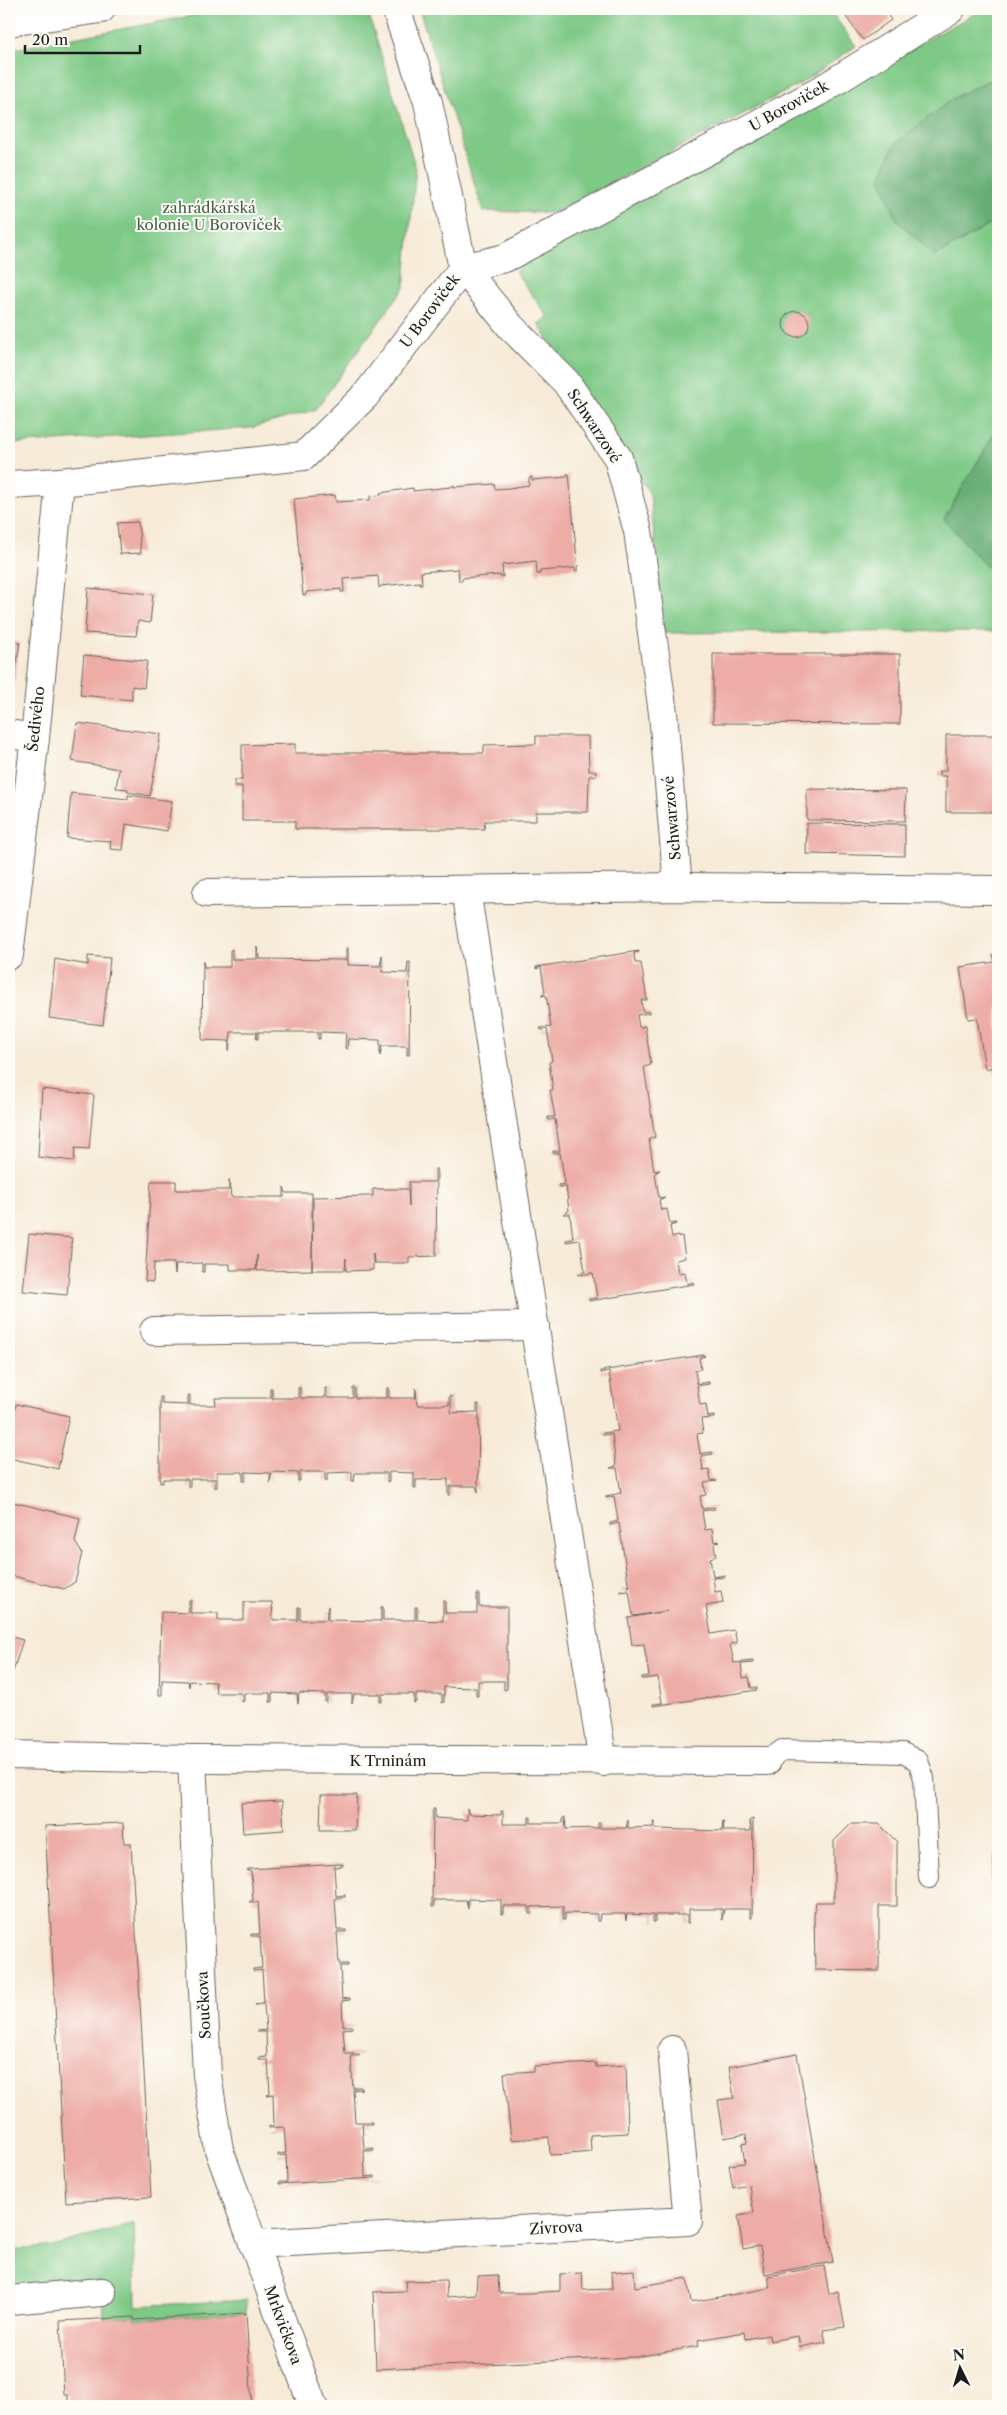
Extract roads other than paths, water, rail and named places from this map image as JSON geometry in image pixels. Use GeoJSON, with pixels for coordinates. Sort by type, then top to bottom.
{"type":"FeatureCollection","features":[{"type":"Feature","properties":{"kind":"street"},"geometry":{"type":"LineString","coordinates":[[9,22],[101,9]]}},
{"type":"Feature","properties":{"kind":"street","name":"Schwarzové"},"geometry":{"type":"LineString","coordinates":[[396,9],[428,102],[463,268],[511,327],[566,382],[618,458],[638,531],[663,713],[678,887]]}},
{"type":"Feature","properties":{"kind":"street","name":"U Boroviček"},"geometry":{"type":"LineString","coordinates":[[9,485],[60,482],[304,456],[366,395],[463,268],[505,258],[818,92],[951,9]]}},
{"type":"Feature","properties":{"kind":"street","name":"Šedivého"},"geometry":{"type":"LineString","coordinates":[[9,955],[22,736],[60,482]]}},
{"type":"Feature","properties":{"kind":"street"},"geometry":{"type":"LineString","coordinates":[[207,893],[678,887],[998,890]]}},
{"type":"Feature","properties":{"kind":"street"},"geometry":{"type":"LineString","coordinates":[[466,890],[603,1762]]}},
{"type":"Feature","properties":{"kind":"street"},"geometry":{"type":"LineString","coordinates":[[154,1331],[534,1326]]}},
{"type":"Feature","properties":{"kind":"street","name":"K Trninám"},"geometry":{"type":"LineString","coordinates":[[9,1755],[192,1759],[603,1762],[767,1761]]}},
{"type":"Feature","properties":{"kind":"street","name":"Součkova"},"geometry":{"type":"LineString","coordinates":[[192,1759],[207,2075],[219,2150],[253,2244]]}},
{"type":"Feature","properties":{"kind":"street","name":"Zívrova"},"geometry":{"type":"LineString","coordinates":[[253,2244],[688,2221],[672,2050]]}},
{"type":"Feature","properties":{"kind":"street","name":"Mrkvičkova"},"geometry":{"type":"LineString","coordinates":[[253,2244],[312,2406]]}},
{"type":"Feature","properties":{"kind":"street"},"geometry":{"type":"LineString","coordinates":[[9,2300],[102,2292]]}},
{"type":"Feature","properties":{"kind":"lane"},"geometry":{"type":"LineString","coordinates":[[767,1761],[782,1750],[903,1753],[918,1762],[924,1778],[929,1878]]}},
{"type":"Feature","properties":{"kind":"park label","name":"zahrádkářská kolonie U Boroviček"},"geometry":{"type":"Point","coordinates":[209,216]}}]}
